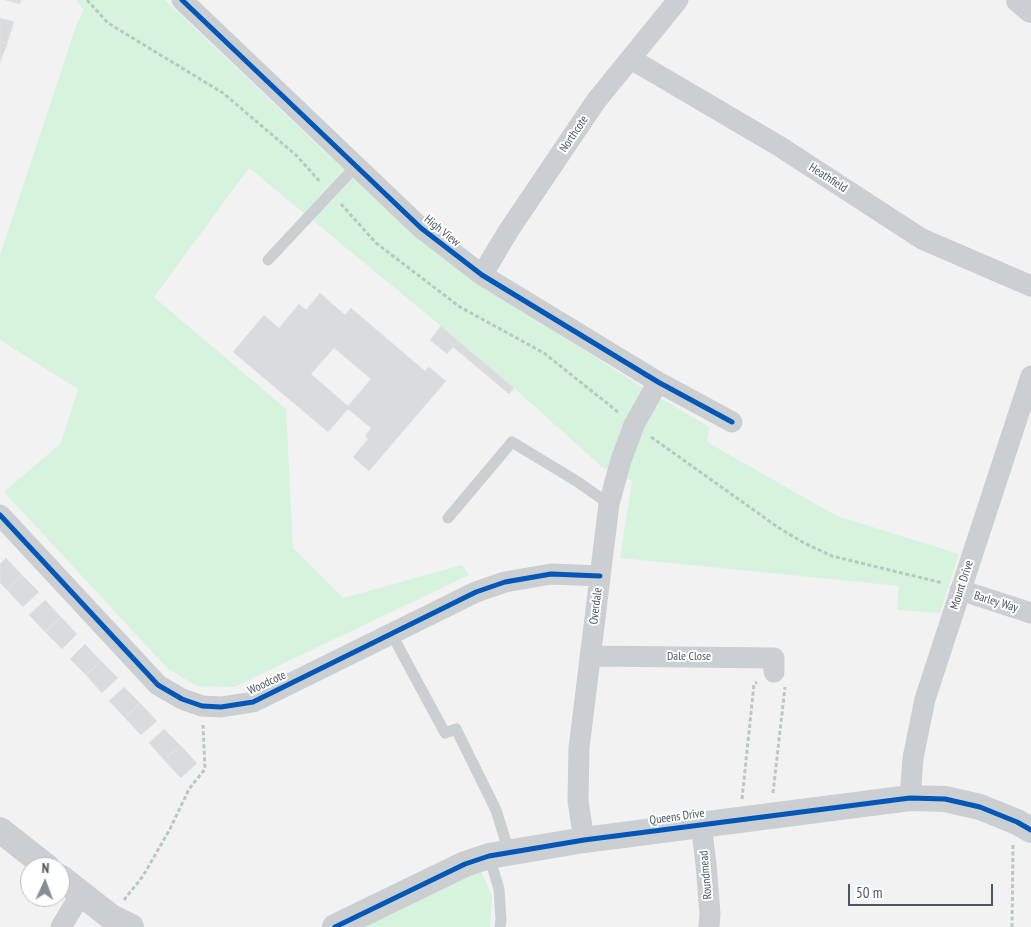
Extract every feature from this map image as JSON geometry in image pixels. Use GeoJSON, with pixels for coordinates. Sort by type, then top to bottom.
{"type":"FeatureCollection","features":[{"type":"Feature","properties":{"kind":"street","name":"High View"},"geometry":{"type":"LineString","coordinates":[[182,0],[421,228],[482,275],[658,382],[732,422]]}},
{"type":"Feature","properties":{"kind":"street"},"geometry":{"type":"LineString","coordinates":[[1019,0],[1031,10]]}},
{"type":"Feature","properties":{"kind":"street","name":"Northcote"},"geometry":{"type":"LineString","coordinates":[[482,275],[509,230],[596,101],[631,59],[673,2]]}},
{"type":"Feature","properties":{"kind":"street","name":"Heathfield"},"geometry":{"type":"LineString","coordinates":[[631,59],[779,146],[922,239],[1031,286]]}},
{"type":"Feature","properties":{"kind":"street","name":"Mount Drive"},"geometry":{"type":"LineString","coordinates":[[910,798],[913,758],[925,699],[1031,376]]}},
{"type":"Feature","properties":{"kind":"street","name":"Overdale"},"geometry":{"type":"LineString","coordinates":[[584,840],[578,801],[579,748],[609,504],[621,460],[634,425],[658,382]]}},
{"type":"Feature","properties":{"kind":"street","name":"Woodcote"},"geometry":{"type":"LineString","coordinates":[[0,515],[158,686],[182,700],[202,706],[221,707],[253,702],[476,592],[505,582],[551,574],[600,576]]}},
{"type":"Feature","properties":{"kind":"street","name":"Barley Way"},"geometry":{"type":"LineString","coordinates":[[960,590],[1031,613]]}},
{"type":"Feature","properties":{"kind":"street","name":"Dale Close"},"geometry":{"type":"LineString","coordinates":[[590,656],[774,658],[774,672]]}},
{"type":"Feature","properties":{"kind":"street","name":"Queens Drive"},"geometry":{"type":"LineString","coordinates":[[335,927],[465,864],[499,854],[584,840],[910,798],[944,799],[980,806],[1024,826]]}},
{"type":"Feature","properties":{"kind":"street","name":"Roundmead"},"geometry":{"type":"LineString","coordinates":[[700,824],[706,864],[710,914],[709,927]]}},
{"type":"Feature","properties":{"kind":"street"},"geometry":{"type":"LineString","coordinates":[[0,830],[34,857]]}},
{"type":"Feature","properties":{"kind":"street"},"geometry":{"type":"LineString","coordinates":[[70,885],[121,922]]}},
{"type":"Feature","properties":{"kind":"street"},"geometry":{"type":"LineString","coordinates":[[61,927],[81,894]]}},
{"type":"Feature","properties":{"kind":"lane"},"geometry":{"type":"LineString","coordinates":[[268,260],[356,166]]}},
{"type":"Feature","properties":{"kind":"lane"},"geometry":{"type":"LineString","coordinates":[[448,518],[512,442],[578,482],[609,504]]}},
{"type":"Feature","properties":{"kind":"lane"},"geometry":{"type":"LineString","coordinates":[[391,633],[446,733],[456,729],[496,810],[500,927]]}},
{"type":"Feature","properties":{"kind":"path"},"geometry":{"type":"LineString","coordinates":[[87,0],[108,22],[223,93],[297,156],[376,243],[460,307],[544,353],[634,425],[779,528],[804,543],[832,556],[940,581],[960,590]]}},
{"type":"Feature","properties":{"kind":"path"},"geometry":{"type":"LineString","coordinates":[[740,819],[754,684],[774,672],[785,688],[770,815]]}},
{"type":"Feature","properties":{"kind":"path"},"geometry":{"type":"LineString","coordinates":[[121,922],[189,789],[205,769],[202,706]]}},
{"type":"Feature","properties":{"kind":"path"},"geometry":{"type":"LineString","coordinates":[[1012,927],[1013,850],[1024,826]]}},
{"type":"Feature","properties":{"kind":"green space"},"geometry":{"type":"Polygon","coordinates":[[[76,0],[165,0],[324,151],[469,277],[642,387],[709,427],[707,442],[837,516],[959,554],[940,613],[897,610],[899,586],[620,558],[632,481],[602,467],[441,326],[249,168],[154,297],[286,409],[293,548],[343,598],[462,565],[469,575],[234,687],[197,686],[168,669],[4,492],[61,443],[78,389],[0,340],[0,255],[77,23],[84,10],[76,0]]]}},
{"type":"Feature","properties":{"kind":"green space"},"geometry":{"type":"Polygon","coordinates":[[[481,871],[492,896],[490,927],[360,927],[481,871]]]}},
{"type":"Feature","properties":{"kind":"building"},"geometry":{"type":"Polygon","coordinates":[[[6,0],[21,0],[20,4],[6,0]]]}},
{"type":"Feature","properties":{"kind":"building"},"geometry":{"type":"Polygon","coordinates":[[[0,18],[14,22],[7,44],[0,41],[0,18]]]}},
{"type":"Feature","properties":{"kind":"building"},"geometry":{"type":"Polygon","coordinates":[[[0,41],[7,44],[0,63],[0,41]]]}},
{"type":"Feature","properties":{"kind":"building"},"geometry":{"type":"Polygon","coordinates":[[[320,293],[345,315],[351,308],[425,371],[429,367],[446,381],[369,471],[353,457],[368,439],[365,436],[371,428],[348,409],[328,432],[233,352],[264,315],[279,328],[299,304],[306,310],[320,293]],[[334,348],[311,374],[348,406],[371,379],[334,348]]]}},
{"type":"Feature","properties":{"kind":"building"},"geometry":{"type":"Polygon","coordinates":[[[441,326],[514,388],[509,394],[453,347],[447,354],[430,340],[441,326]]]}},
{"type":"Feature","properties":{"kind":"building"},"geometry":{"type":"Polygon","coordinates":[[[6,558],[22,575],[7,590],[0,583],[0,564],[6,558]]]}},
{"type":"Feature","properties":{"kind":"building"},"geometry":{"type":"Polygon","coordinates":[[[22,575],[39,592],[23,607],[7,590],[22,575]]]}},
{"type":"Feature","properties":{"kind":"building"},"geometry":{"type":"Polygon","coordinates":[[[45,600],[61,617],[45,632],[29,615],[45,600]]]}},
{"type":"Feature","properties":{"kind":"building"},"geometry":{"type":"Polygon","coordinates":[[[61,617],[77,634],[62,649],[45,632],[61,617]]]}},
{"type":"Feature","properties":{"kind":"building"},"geometry":{"type":"Polygon","coordinates":[[[85,644],[101,661],[86,675],[70,659],[85,644]]]}},
{"type":"Feature","properties":{"kind":"building"},"geometry":{"type":"Polygon","coordinates":[[[101,661],[118,678],[102,693],[86,675],[101,661]]]}},
{"type":"Feature","properties":{"kind":"building"},"geometry":{"type":"Polygon","coordinates":[[[124,687],[140,703],[125,718],[109,701],[124,687]]]}},
{"type":"Feature","properties":{"kind":"building"},"geometry":{"type":"Polygon","coordinates":[[[140,703],[157,721],[141,735],[125,718],[140,703]]]}},
{"type":"Feature","properties":{"kind":"building"},"geometry":{"type":"Polygon","coordinates":[[[164,729],[180,745],[164,760],[149,743],[164,729]]]}},
{"type":"Feature","properties":{"kind":"building"},"geometry":{"type":"Polygon","coordinates":[[[180,745],[197,763],[181,778],[164,760],[180,745]]]}},
{"type":"Feature","properties":{"kind":"cycle path"},"geometry":{"type":"LineString","coordinates":[[182,0],[421,228],[482,275],[658,382],[732,422]]}},
{"type":"Feature","properties":{"kind":"cycle path"},"geometry":{"type":"LineString","coordinates":[[0,515],[158,685],[182,699],[202,706],[221,707],[253,702],[476,592],[505,582],[551,574],[600,576]]}},
{"type":"Feature","properties":{"kind":"cycle path"},"geometry":{"type":"LineString","coordinates":[[335,927],[465,864],[489,856],[584,840],[910,798],[945,799],[980,807],[1017,822],[1031,830]]}}]}
